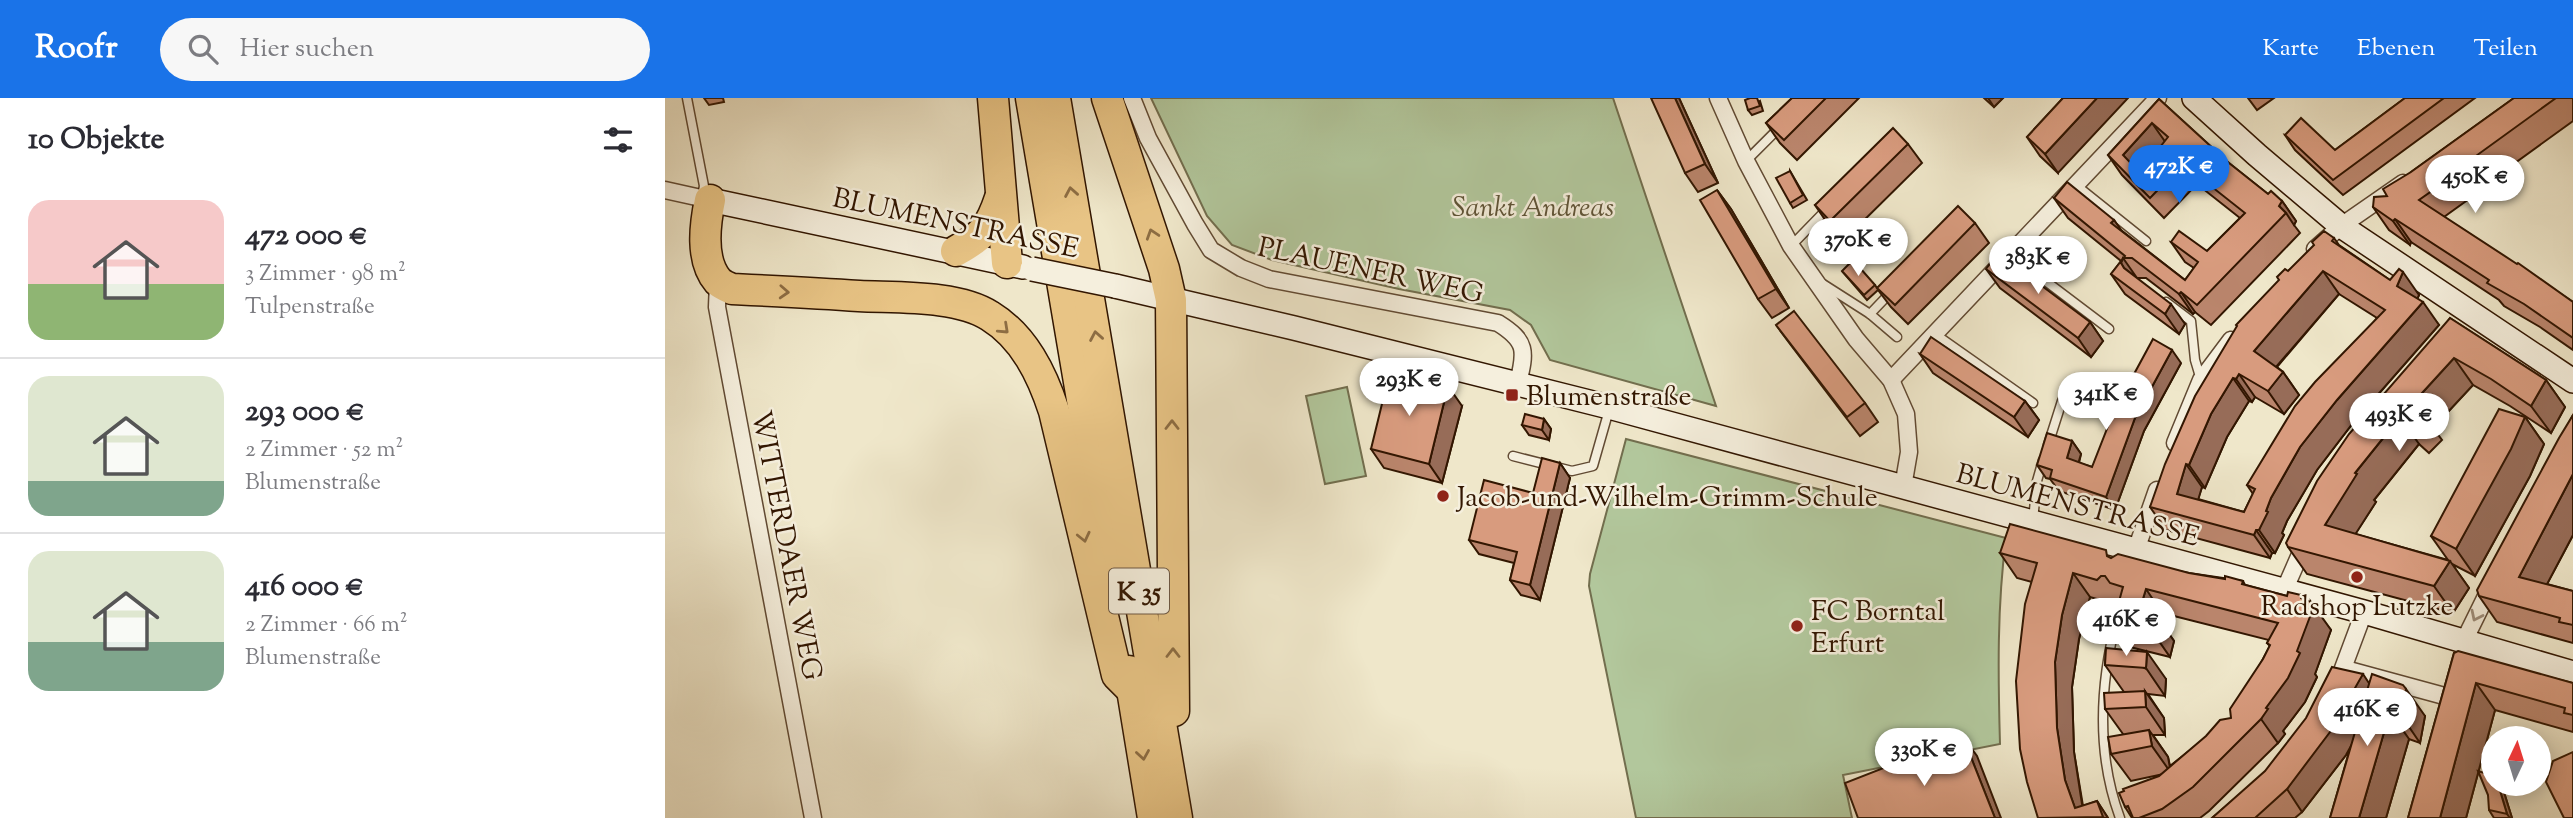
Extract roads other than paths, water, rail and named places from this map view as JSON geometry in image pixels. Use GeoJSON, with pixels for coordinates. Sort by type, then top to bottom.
{"type":"FeatureCollection","features":[{"type":"Feature","properties":{"kind":"highway"},"geometry":{"type":"LineString","coordinates":[[993,98],[1001,195],[1019,266]]}},
{"type":"Feature","properties":{"kind":"highway","name":"K 35"},"geometry":{"type":"LineString","coordinates":[[1031,98],[1087,283],[1133,691],[1153,818]]}},
{"type":"Feature","properties":{"kind":"highway","name":"K 35"},"geometry":{"type":"LineString","coordinates":[[1055,98],[1175,806]]}},
{"type":"Feature","properties":{"kind":"highway"},"geometry":{"type":"LineString","coordinates":[[1108,98],[1164,269],[1171,300],[1175,806]]}},
{"type":"Feature","properties":{"kind":"highway"},"geometry":{"type":"LineString","coordinates":[[956,251],[987,230],[1001,195]]}},
{"type":"Feature","properties":{"kind":"highway"},"geometry":{"type":"LineString","coordinates":[[706,199],[706,248],[709,264],[718,282],[731,289],[923,299],[961,305],[989,315],[1023,346],[1044,381],[1054,411],[1117,675],[1133,691]]}},
{"type":"Feature","properties":{"kind":"street","name":"PLAUENER WEG"},"geometry":{"type":"LineString","coordinates":[[1132,98],[1154,149],[1211,250],[1241,268],[1269,279],[1497,323],[1515,333],[1523,345],[1523,362],[1518,383]]}},
{"type":"Feature","properties":{"kind":"street"},"geometry":{"type":"LineString","coordinates":[[1718,98],[1746,160],[1791,246],[1856,340],[1891,380],[1906,414],[1909,452],[1903,487]]}},
{"type":"Feature","properties":{"kind":"street"},"geometry":{"type":"LineString","coordinates":[[1891,380],[2158,98]]}},
{"type":"Feature","properties":{"kind":"street"},"geometry":{"type":"LineString","coordinates":[[2195,98],[2341,226],[2473,322],[2573,381]]}},
{"type":"Feature","properties":{"kind":"street"},"geometry":{"type":"LineString","coordinates":[[2307,256],[2341,226],[2418,172]]}},
{"type":"Feature","properties":{"kind":"street","name":"BLUMENSTRASSE"},"geometry":{"type":"LineString","coordinates":[[665,190],[956,251],[1518,383],[2033,522],[2134,556],[2364,612],[2573,673]]}},
{"type":"Feature","properties":{"kind":"street","name":"WITTERDAER WEG"},"geometry":{"type":"LineString","coordinates":[[718,282],[717,307],[813,818]]}},
{"type":"Feature","properties":{"kind":"street"},"geometry":{"type":"LineString","coordinates":[[2134,556],[2201,380],[2238,332]]}},
{"type":"Feature","properties":{"kind":"street"},"geometry":{"type":"LineString","coordinates":[[2284,591],[2314,525]]}},
{"type":"Feature","properties":{"kind":"street"},"geometry":{"type":"LineString","coordinates":[[2441,724],[2464,641],[2501,566]]}},
{"type":"Feature","properties":{"kind":"street"},"geometry":{"type":"LineString","coordinates":[[2330,701],[2345,668],[2364,612]]}},
{"type":"Feature","properties":{"kind":"street"},"geometry":{"type":"LineString","coordinates":[[2345,668],[2453,678]]}},
{"type":"Feature","properties":{"kind":"lane"},"geometry":{"type":"LineString","coordinates":[[687,98],[706,199]]}},
{"type":"Feature","properties":{"kind":"lane"},"geometry":{"type":"LineString","coordinates":[[1746,160],[1783,125]]}},
{"type":"Feature","properties":{"kind":"lane"},"geometry":{"type":"LineString","coordinates":[[2076,185],[2145,241]]}},
{"type":"Feature","properties":{"kind":"lane"},"geometry":{"type":"LineString","coordinates":[[1791,246],[1838,199]]}},
{"type":"Feature","properties":{"kind":"lane"},"geometry":{"type":"LineString","coordinates":[[2010,254],[2109,329]]}},
{"type":"Feature","properties":{"kind":"lane"},"geometry":{"type":"LineString","coordinates":[[1813,278],[1870,314],[1897,337]]}},
{"type":"Feature","properties":{"kind":"lane"},"geometry":{"type":"LineString","coordinates":[[1870,314],[1898,285]]}},
{"type":"Feature","properties":{"kind":"lane"},"geometry":{"type":"LineString","coordinates":[[2161,298],[2191,321],[2195,360],[2201,380]]}},
{"type":"Feature","properties":{"kind":"lane"},"geometry":{"type":"LineString","coordinates":[[1935,334],[2033,403]]}},
{"type":"Feature","properties":{"kind":"lane"},"geometry":{"type":"LineString","coordinates":[[2033,522],[2036,481],[2062,401]]}},
{"type":"Feature","properties":{"kind":"lane"},"geometry":{"type":"LineString","coordinates":[[1513,456],[1572,471],[1593,467],[1609,407]]}},
{"type":"Feature","properties":{"kind":"lane"},"geometry":{"type":"LineString","coordinates":[[2120,606],[2105,673],[2103,732],[2109,782],[2120,818]]}},
{"type":"Feature","properties":{"kind":"place","name":"Blumenstraße"},"geometry":{"type":"Point","coordinates":[1512,395]}},
{"type":"Feature","properties":{"kind":"place","name":"Jacob-und-Wilhelm-Grimm-Schule"},"geometry":{"type":"Point","coordinates":[1443,496]}},
{"type":"Feature","properties":{"kind":"place","name":"Radshop Lutzke"},"geometry":{"type":"Point","coordinates":[2357,577]}},
{"type":"Feature","properties":{"kind":"place","name":"FC Borntal Erfurt"},"geometry":{"type":"Point","coordinates":[1797,626]}},
{"type":"Feature","properties":{"kind":"park label","name":"Sankt Andreas"},"geometry":{"type":"Point","coordinates":[1533,206]}}]}
